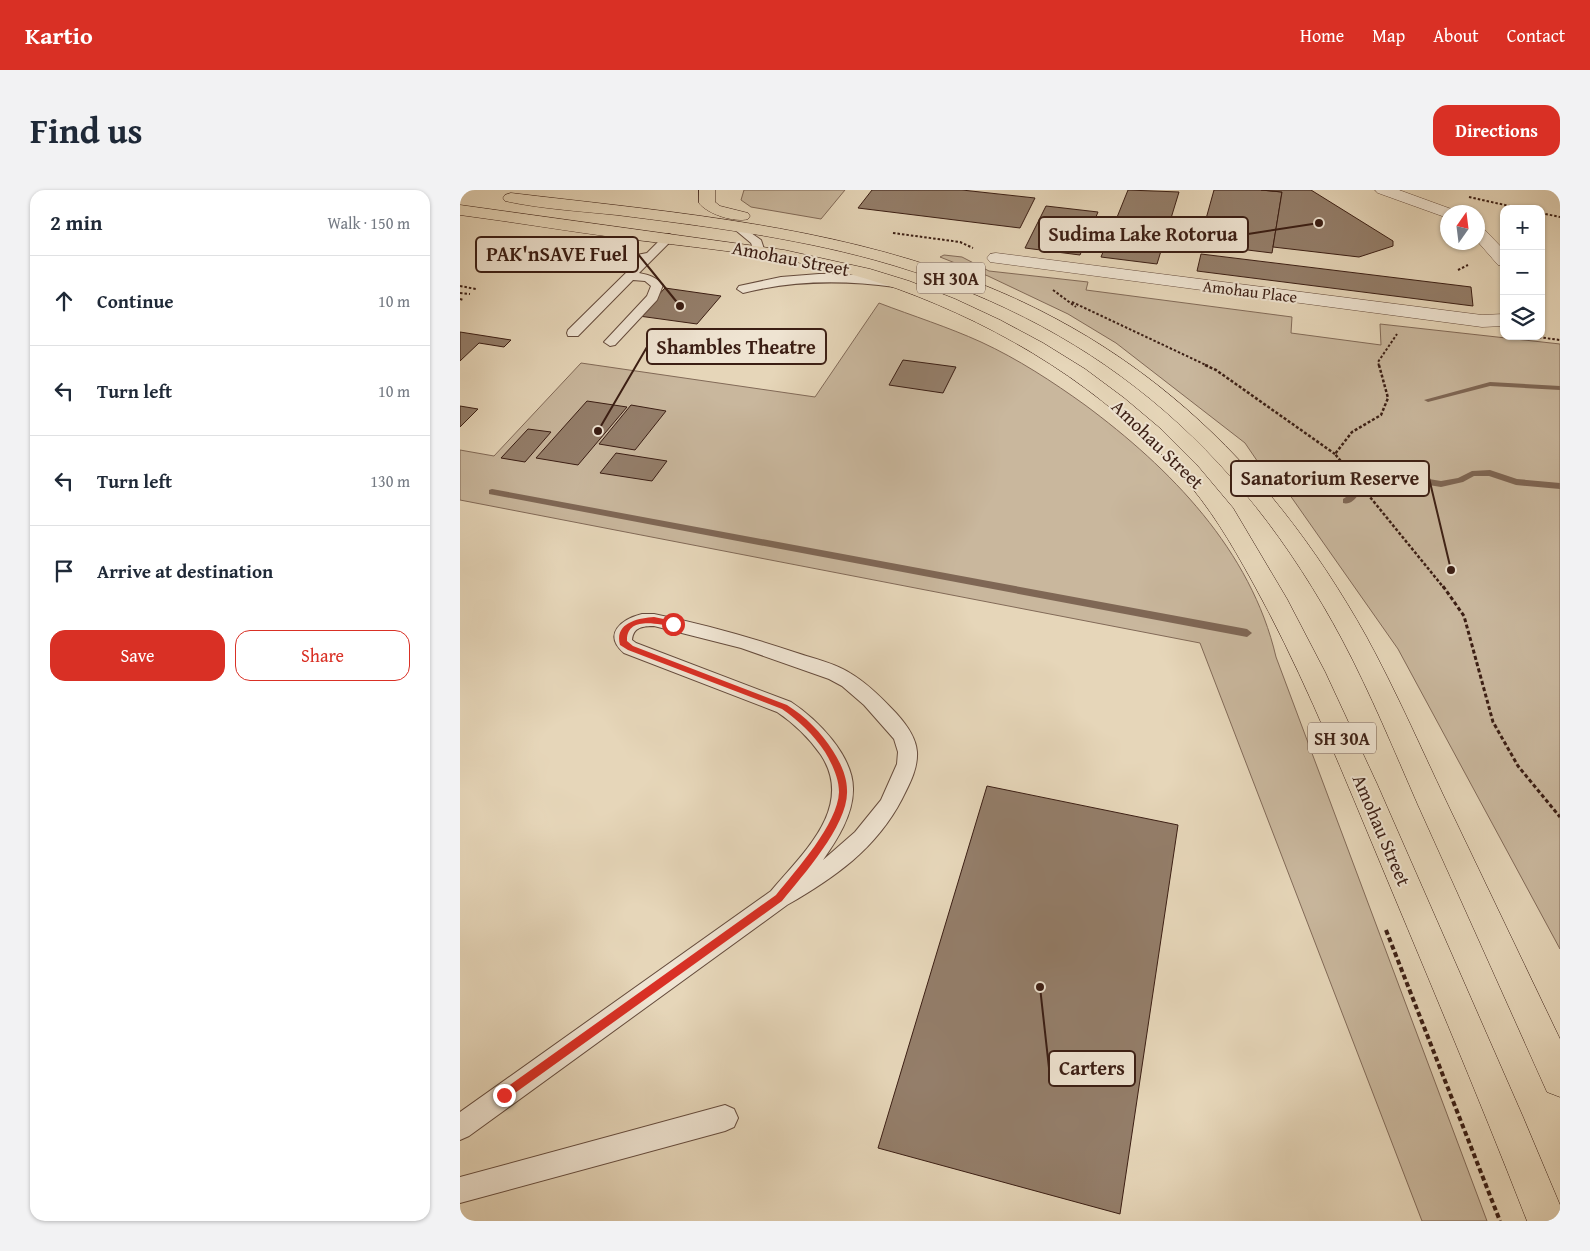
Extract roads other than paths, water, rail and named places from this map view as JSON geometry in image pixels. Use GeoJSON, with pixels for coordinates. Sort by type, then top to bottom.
{"type":"FeatureCollection","features":[{"type":"Feature","properties":{"kind":"main road"},"geometry":{"type":"LineString","coordinates":[[645,214],[695,194],[714,209],[780,224],[811,239]]}},
{"type":"Feature","properties":{"kind":"main road","name":"Amohau Street"},"geometry":{"type":"LineString","coordinates":[[496,196],[737,226],[811,239],[872,254],[960,281],[1034,314],[1083,340],[1153,388],[1198,428],[1258,492],[1300,550],[1344,620],[1390,711],[1560,1079]]}},
{"type":"Feature","properties":{"kind":"main road","name":"Amohau Street"},"geometry":{"type":"LineString","coordinates":[[460,210],[582,228],[758,249],[833,265],[896,283],[968,312],[1021,337],[1067,364],[1147,428],[1186,466],[1223,511],[1281,607],[1348,750],[1547,1221]]}},
{"type":"Feature","properties":{"kind":"street"},"geometry":{"type":"LineString","coordinates":[[1383,190],[1440,210]]}},
{"type":"Feature","properties":{"kind":"street"},"geometry":{"type":"LineString","coordinates":[[1485,240],[1500,257]]}},
{"type":"Feature","properties":{"kind":"street","name":"Amohau Place"},"geometry":{"type":"LineString","coordinates":[[996,258],[1482,321],[1500,320]]}},
{"type":"Feature","properties":{"kind":"lane"},"geometry":{"type":"LineString","coordinates":[[737,226],[756,242],[758,249]]}},
{"type":"Feature","properties":{"kind":"lane"},"geometry":{"type":"LineString","coordinates":[[573,333],[669,237]]}},
{"type":"Feature","properties":{"kind":"lane"},"geometry":{"type":"LineString","coordinates":[[600,262],[641,259],[653,254]]}},
{"type":"Feature","properties":{"kind":"lane"},"geometry":{"type":"LineString","coordinates":[[610,342],[653,297],[657,285],[648,278],[630,276]]}},
{"type":"Feature","properties":{"kind":"lane"},"geometry":{"type":"LineString","coordinates":[[743,290],[792,278],[856,278],[896,283]]}},
{"type":"Feature","properties":{"kind":"lane"},"geometry":{"type":"LineString","coordinates":[[460,1127],[779,898],[820,875],[840,860],[871,831],[890,804],[907,766],[906,742],[901,732],[882,711],[847,680],[817,666],[724,636],[673,624],[644,620],[632,624],[626,628],[622,636],[623,642],[630,648],[784,707],[796,714],[822,740],[834,760],[842,779],[843,792],[842,804],[836,820],[806,864],[779,898]]}},
{"type":"Feature","properties":{"kind":"lane"},"geometry":{"type":"LineString","coordinates":[[460,1190],[724,1118]]}},
{"type":"Feature","properties":{"kind":"waterway"},"geometry":{"type":"LineString","coordinates":[[1428,400],[1490,384],[1560,388]]}},
{"type":"Feature","properties":{"kind":"waterway"},"geometry":{"type":"LineString","coordinates":[[1372,481],[1404,478],[1441,484],[1460,480],[1472,474],[1490,473],[1516,482],[1560,486]]}},
{"type":"Feature","properties":{"kind":"waterway"},"geometry":{"type":"LineString","coordinates":[[492,492],[1247,633]]}},
{"type":"Feature","properties":{"kind":"waterway"},"geometry":{"type":"LineString","coordinates":[[1346,501],[1354,495]]}},
{"type":"Feature","properties":{"kind":"place","name":"Sudima Lake Rotorua"},"geometry":{"type":"Point","coordinates":[1319,223]}},
{"type":"Feature","properties":{"kind":"place","name":"PAK'nSAVE Fuel"},"geometry":{"type":"Point","coordinates":[680,306]}},
{"type":"Feature","properties":{"kind":"place","name":"Shambles Theatre"},"geometry":{"type":"Point","coordinates":[598,431]}},
{"type":"Feature","properties":{"kind":"place","name":"Sanatorium Reserve"},"geometry":{"type":"Point","coordinates":[1451,570]}},
{"type":"Feature","properties":{"kind":"place","name":"Carters"},"geometry":{"type":"Point","coordinates":[1040,987]}}]}
